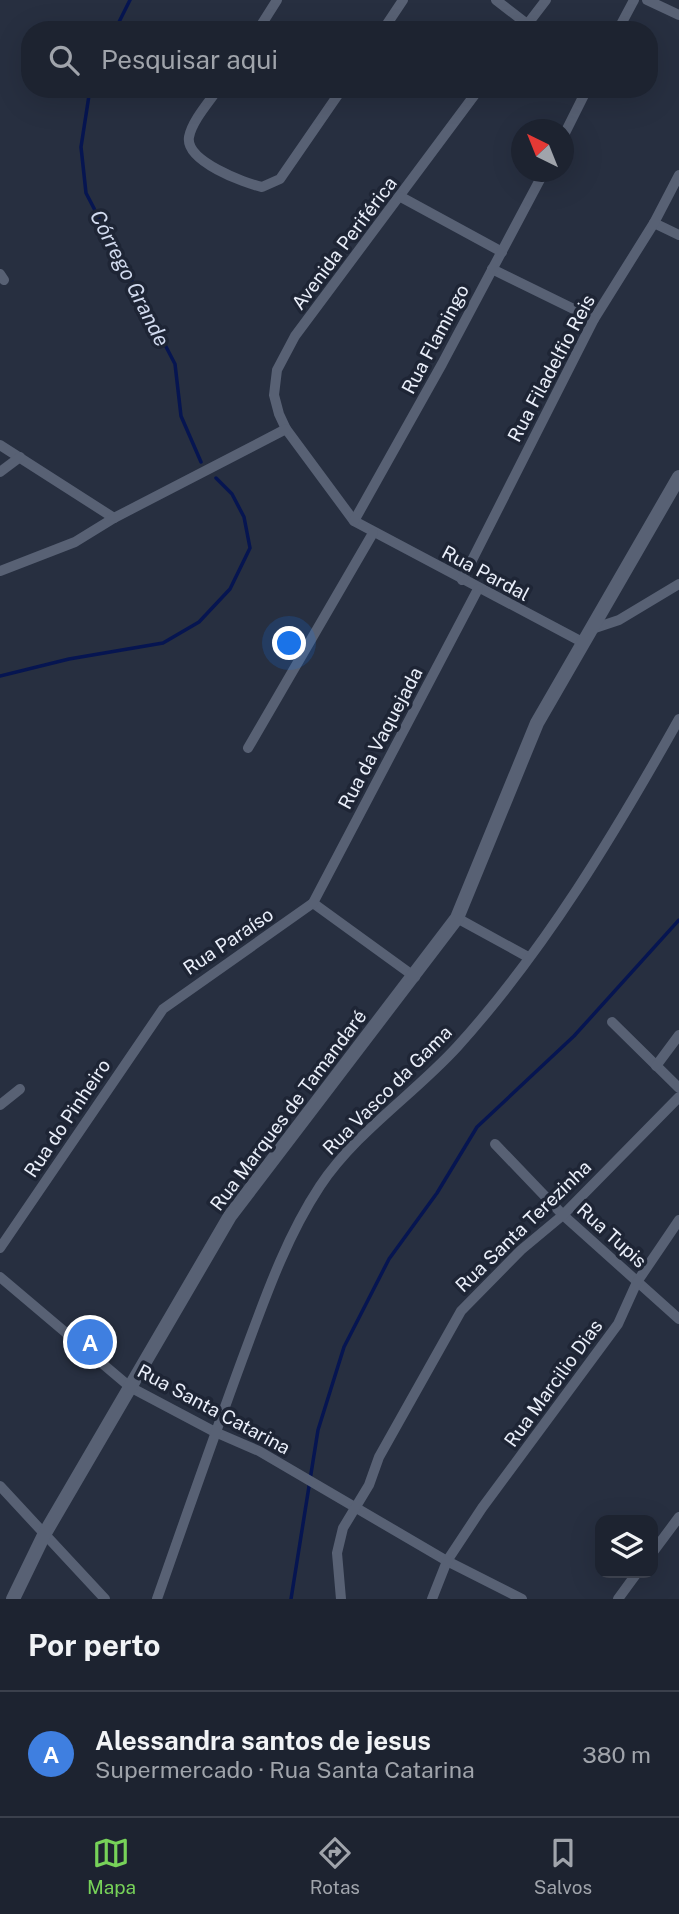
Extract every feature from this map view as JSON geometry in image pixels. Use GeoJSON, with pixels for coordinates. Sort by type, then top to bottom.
{"type":"FeatureCollection","features":[{"type":"Feature","properties":{"kind":"street"},"geometry":{"type":"LineString","coordinates":[[264,21],[277,0]]}},
{"type":"Feature","properties":{"kind":"street"},"geometry":{"type":"LineString","coordinates":[[389,21],[403,0]]}},
{"type":"Feature","properties":{"kind":"street"},"geometry":{"type":"LineString","coordinates":[[496,0],[519,21]]}},
{"type":"Feature","properties":{"kind":"street"},"geometry":{"type":"LineString","coordinates":[[530,21],[546,0]]}},
{"type":"Feature","properties":{"kind":"street"},"geometry":{"type":"LineString","coordinates":[[623,21],[634,0]]}},
{"type":"Feature","properties":{"kind":"street"},"geometry":{"type":"LineString","coordinates":[[647,0],[679,15]]}},
{"type":"Feature","properties":{"kind":"street"},"geometry":{"type":"LineString","coordinates":[[212,98],[189,135],[189,146],[197,156],[240,182],[262,187],[281,178],[336,98]]}},
{"type":"Feature","properties":{"kind":"street","name":"Avenida Periférica"},"geometry":{"type":"LineString","coordinates":[[354,521],[286,429],[274,395],[277,370],[295,336],[346,265],[401,197],[472,98]]}},
{"type":"Feature","properties":{"kind":"street"},"geometry":{"type":"LineString","coordinates":[[572,119],[582,98]]}},
{"type":"Feature","properties":{"kind":"street","name":"Rua Filadelfio Reis"},"geometry":{"type":"LineString","coordinates":[[462,580],[594,318],[654,223],[679,175]]}},
{"type":"Feature","properties":{"kind":"street","name":"Rua Flamingo"},"geometry":{"type":"LineString","coordinates":[[354,521],[442,364],[539,182]]}},
{"type":"Feature","properties":{"kind":"street"},"geometry":{"type":"LineString","coordinates":[[401,197],[502,252]]}},
{"type":"Feature","properties":{"kind":"street"},"geometry":{"type":"LineString","coordinates":[[654,223],[679,235]]}},
{"type":"Feature","properties":{"kind":"street"},"geometry":{"type":"LineString","coordinates":[[492,269],[594,318]]}},
{"type":"Feature","properties":{"kind":"street"},"geometry":{"type":"LineString","coordinates":[[0,570],[75,542],[114,518],[286,429]]}},
{"type":"Feature","properties":{"kind":"street"},"geometry":{"type":"LineString","coordinates":[[0,445],[114,518]]}},
{"type":"Feature","properties":{"kind":"street"},"geometry":{"type":"LineString","coordinates":[[0,472],[20,457]]}},
{"type":"Feature","properties":{"kind":"street","name":"Rua Marques de Tamandaré"},"geometry":{"type":"LineString","coordinates":[[13,1599],[45,1533],[230,1216],[415,977],[457,918],[537,723],[595,628],[679,477]]}},
{"type":"Feature","properties":{"kind":"street","name":"Rua Pardal"},"geometry":{"type":"LineString","coordinates":[[354,521],[584,643]]}},
{"type":"Feature","properties":{"kind":"street"},"geometry":{"type":"LineString","coordinates":[[248,748],[373,533]]}},
{"type":"Feature","properties":{"kind":"street","name":"Rua da Vaquejada"},"geometry":{"type":"LineString","coordinates":[[313,903],[478,589]]}},
{"type":"Feature","properties":{"kind":"street"},"geometry":{"type":"LineString","coordinates":[[595,628],[619,620],[677,589]]}},
{"type":"Feature","properties":{"kind":"street","name":"Rua Vasco da Gama"},"geometry":{"type":"LineString","coordinates":[[157,1599],[215,1432],[270,1286],[299,1221],[341,1157],[415,1090],[507,987],[613,833],[679,719]]}},
{"type":"Feature","properties":{"kind":"street"},"geometry":{"type":"LineString","coordinates":[[313,903],[415,977]]}},
{"type":"Feature","properties":{"kind":"street","name":"Rua Paraíso"},"geometry":{"type":"LineString","coordinates":[[163,1009],[221,965],[313,903]]}},
{"type":"Feature","properties":{"kind":"street"},"geometry":{"type":"LineString","coordinates":[[457,918],[528,957]]}},
{"type":"Feature","properties":{"kind":"street","name":"Rua do Pinheiro"},"geometry":{"type":"LineString","coordinates":[[0,1248],[163,1009]]}},
{"type":"Feature","properties":{"kind":"street"},"geometry":{"type":"LineString","coordinates":[[612,1022],[679,1088]]}},
{"type":"Feature","properties":{"kind":"street"},"geometry":{"type":"LineString","coordinates":[[656,1066],[679,1035]]}},
{"type":"Feature","properties":{"kind":"street"},"geometry":{"type":"LineString","coordinates":[[0,1105],[20,1089]]}},
{"type":"Feature","properties":{"kind":"street","name":"Rua Santa Terezinha"},"geometry":{"type":"LineString","coordinates":[[341,1599],[338,1544],[343,1528],[369,1485],[379,1457],[461,1311],[504,1265],[564,1215],[679,1097]]}},
{"type":"Feature","properties":{"kind":"street","name":"Rua Tupis"},"geometry":{"type":"LineString","coordinates":[[495,1144],[564,1215],[679,1319]]}},
{"type":"Feature","properties":{"kind":"street","name":"Rua Marcilio Dias"},"geometry":{"type":"LineString","coordinates":[[432,1599],[447,1561],[482,1507],[618,1324],[637,1282],[679,1220]]}},
{"type":"Feature","properties":{"kind":"street","name":"Rua Santa Catarina"},"geometry":{"type":"LineString","coordinates":[[0,1277],[130,1387],[215,1432],[259,1451],[447,1561],[522,1599]]}},
{"type":"Feature","properties":{"kind":"street"},"geometry":{"type":"LineString","coordinates":[[0,1486],[105,1599]]}},
{"type":"Feature","properties":{"kind":"street"},"geometry":{"type":"LineString","coordinates":[[658,1545],[679,1517]]}},
{"type":"Feature","properties":{"kind":"street"},"geometry":{"type":"LineString","coordinates":[[618,1599],[633,1578]]}},
{"type":"Feature","properties":{"kind":"waterway","name":"Córrego Grande"},"geometry":{"type":"LineString","coordinates":[[120,21],[130,0]]}},
{"type":"Feature","properties":{"kind":"waterway","name":"Córrego Grande"},"geometry":{"type":"LineString","coordinates":[[89,98],[81,147],[86,193],[175,364],[181,416],[201,462]]}},
{"type":"Feature","properties":{"kind":"waterway","name":"Córrego Grande"},"geometry":{"type":"LineString","coordinates":[[0,676],[69,659],[163,643],[199,622],[230,589],[250,548],[244,517],[232,494],[216,478]]}},
{"type":"Feature","properties":{"kind":"waterway"},"geometry":{"type":"LineString","coordinates":[[291,1599],[318,1430],[344,1347],[389,1259],[437,1193],[477,1127],[574,1036],[679,920]]}},
{"type":"Feature","properties":{"kind":"place","name":"Alessandra santos de jesus"},"geometry":{"type":"Point","coordinates":[90,1342]}}]}
